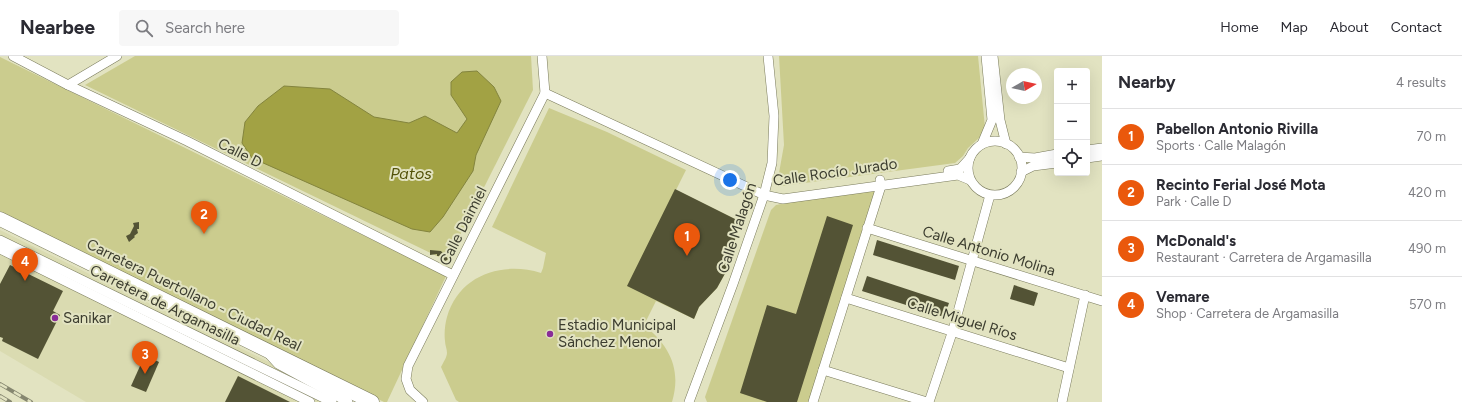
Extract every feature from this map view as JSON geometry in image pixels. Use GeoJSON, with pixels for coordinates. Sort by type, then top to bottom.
{"type":"FeatureCollection","features":[{"type":"Feature","properties":{"kind":"highway","name":"Carretera Puertollano - Ciudad Real"},"geometry":{"type":"LineString","coordinates":[[0,219],[372,402]]}},
{"type":"Feature","properties":{"kind":"street","name":"Calle D"},"geometry":{"type":"LineString","coordinates":[[14,56],[68,85],[187,141],[453,275]]}},
{"type":"Feature","properties":{"kind":"street"},"geometry":{"type":"LineString","coordinates":[[68,85],[117,56]]}},
{"type":"Feature","properties":{"kind":"street"},"geometry":{"type":"LineString","coordinates":[[542,56],[545,93],[764,195]]}},
{"type":"Feature","properties":{"kind":"street","name":"Calle Malagón"},"geometry":{"type":"LineString","coordinates":[[689,402],[764,195],[772,162],[774,116],[768,56]]}},
{"type":"Feature","properties":{"kind":"street"},"geometry":{"type":"LineString","coordinates":[[982,144],[997,141],[1006,144],[1014,149],[1019,157],[1022,166],[1020,178],[1015,186],[1008,192],[999,195],[983,193],[976,188],[970,180],[968,171],[970,158],[975,150],[982,144],[992,120],[986,56]]}},
{"type":"Feature","properties":{"kind":"street"},"geometry":{"type":"LineString","coordinates":[[993,56],[1000,120],[1006,144]]}},
{"type":"Feature","properties":{"kind":"street","name":"Calle Daimiel"},"geometry":{"type":"LineString","coordinates":[[423,402],[410,390],[406,379],[408,366],[545,93]]}},
{"type":"Feature","properties":{"kind":"street"},"geometry":{"type":"LineString","coordinates":[[1090,150],[1102,148]]}},
{"type":"Feature","properties":{"kind":"street"},"geometry":{"type":"LineString","coordinates":[[1019,157],[1035,158],[1054,155]]}},
{"type":"Feature","properties":{"kind":"street"},"geometry":{"type":"LineString","coordinates":[[1090,158],[1102,156]]}},
{"type":"Feature","properties":{"kind":"street","name":"Calle Rocío Jurado"},"geometry":{"type":"LineString","coordinates":[[880,183],[960,169],[970,158]]}},
{"type":"Feature","properties":{"kind":"street"},"geometry":{"type":"LineString","coordinates":[[1021,172],[1033,166],[1054,163]]}},
{"type":"Feature","properties":{"kind":"street","name":"Calle Rocío Jurado"},"geometry":{"type":"LineString","coordinates":[[764,195],[958,175],[970,180]]}},
{"type":"Feature","properties":{"kind":"street"},"geometry":{"type":"LineString","coordinates":[[813,402],[880,183]]}},
{"type":"Feature","properties":{"kind":"street"},"geometry":{"type":"LineString","coordinates":[[823,370],[928,402],[953,330],[990,195]]}},
{"type":"Feature","properties":{"kind":"street","name":"Calle Antonio Molina"},"geometry":{"type":"LineString","coordinates":[[867,228],[1102,301]]}},
{"type":"Feature","properties":{"kind":"street","name":"Carretera de Argamasilla"},"geometry":{"type":"LineString","coordinates":[[0,240],[316,398],[332,402]]}},
{"type":"Feature","properties":{"kind":"street","name":"Carretera de Argamasilla"},"geometry":{"type":"LineString","coordinates":[[0,249],[310,402]]}},
{"type":"Feature","properties":{"kind":"street"},"geometry":{"type":"LineString","coordinates":[[1062,402],[1085,295]]}},
{"type":"Feature","properties":{"kind":"street","name":"Calle Miguel Ríos"},"geometry":{"type":"LineString","coordinates":[[846,298],[953,330],[1069,368]]}},
{"type":"Feature","properties":{"kind":"street"},"geometry":{"type":"LineString","coordinates":[[265,349],[278,364],[348,402]]}},
{"type":"Feature","properties":{"kind":"shaded area"},"geometry":{"type":"Polygon","coordinates":[[[135,56],[531,56],[533,90],[447,261],[85,85],[135,56]]]}},
{"type":"Feature","properties":{"kind":"shaded area"},"geometry":{"type":"Polygon","coordinates":[[[779,56],[978,56],[985,128],[979,138],[955,163],[782,186],[779,173],[784,145],[779,56]]]}},
{"type":"Feature","properties":{"kind":"shaded area"},"geometry":{"type":"Polygon","coordinates":[[[0,57],[446,276],[387,402],[384,402],[0,211],[0,57]]]}},
{"type":"Feature","properties":{"kind":"shaded area"},"geometry":{"type":"Polygon","coordinates":[[[549,108],[607,132],[686,170],[676,190],[741,222],[736,234],[733,252],[727,270],[717,288],[699,307],[694,319],[656,301],[644,325],[660,341],[671,359],[675,379],[675,390],[672,402],[459,402],[456,400],[441,367],[447,355],[445,326],[447,317],[453,303],[461,291],[472,281],[497,271],[512,269],[541,273],[546,253],[492,227],[549,108]]]}},
{"type":"Feature","properties":{"kind":"shaded area"},"geometry":{"type":"Polygon","coordinates":[[[881,186],[813,402],[707,402],[705,397],[771,210],[776,205],[881,186]]]}},
{"type":"Feature","properties":{"kind":"shaded area"},"geometry":{"type":"Polygon","coordinates":[[[0,230],[350,402],[86,402],[0,351],[0,230]]]}},
{"type":"Feature","properties":{"kind":"water","name":"Patos"},"geometry":{"type":"Polygon","coordinates":[[[477,71],[494,87],[501,101],[476,155],[473,171],[443,217],[430,232],[412,229],[252,158],[242,143],[245,122],[258,106],[284,86],[330,89],[374,117],[409,123],[425,116],[457,133],[467,119],[451,95],[451,82],[462,72],[477,71]]]}},
{"type":"Feature","properties":{"kind":"building"},"geometry":{"type":"Polygon","coordinates":[[[675,189],[741,222],[736,234],[733,252],[727,270],[717,288],[699,307],[694,319],[627,286],[675,189]]]}},
{"type":"Feature","properties":{"kind":"building"},"geometry":{"type":"Polygon","coordinates":[[[827,216],[853,225],[797,402],[767,402],[740,393],[767,305],[796,314],[827,216]]]}},
{"type":"Feature","properties":{"kind":"building"},"geometry":{"type":"Polygon","coordinates":[[[139,222],[139,229],[137,229],[138,233],[129,242],[126,236],[130,234],[134,226],[133,223],[139,222]]]}},
{"type":"Feature","properties":{"kind":"building"},"geometry":{"type":"Polygon","coordinates":[[[877,240],[959,266],[955,280],[873,255],[877,240]]]}},
{"type":"Feature","properties":{"kind":"building"},"geometry":{"type":"Polygon","coordinates":[[[430,250],[441,251],[448,259],[444,262],[440,256],[437,256],[437,254],[430,255],[430,250]]]}},
{"type":"Feature","properties":{"kind":"building"},"geometry":{"type":"Polygon","coordinates":[[[10,265],[63,291],[53,311],[60,315],[38,359],[2,341],[3,338],[0,337],[0,284],[10,265]]]}},
{"type":"Feature","properties":{"kind":"building"},"geometry":{"type":"Polygon","coordinates":[[[867,276],[949,303],[944,317],[862,291],[867,276]]]}},
{"type":"Feature","properties":{"kind":"building"},"geometry":{"type":"Polygon","coordinates":[[[1014,285],[1038,293],[1034,306],[1010,299],[1014,285]]]}},
{"type":"Feature","properties":{"kind":"building"},"geometry":{"type":"Polygon","coordinates":[[[145,355],[159,362],[146,392],[131,386],[145,355]]]}},
{"type":"Feature","properties":{"kind":"building"},"geometry":{"type":"Polygon","coordinates":[[[238,376],[290,402],[225,402],[238,376]]]}},
{"type":"Feature","properties":{"kind":"railway"},"geometry":{"type":"LineString","coordinates":[[0,384],[31,402]]}},
{"type":"Feature","properties":{"kind":"railway"},"geometry":{"type":"LineString","coordinates":[[0,396],[10,402]]}},
{"type":"Feature","properties":{"kind":"place","name":"Recinto Ferial José Mota"},"geometry":{"type":"Point","coordinates":[204,234]}},
{"type":"Feature","properties":{"kind":"place","name":"Pabellon Antonio Rivilla"},"geometry":{"type":"Point","coordinates":[687,256]}},
{"type":"Feature","properties":{"kind":"place","name":"Vemare"},"geometry":{"type":"Point","coordinates":[25,281]}},
{"type":"Feature","properties":{"kind":"place","name":"Sanikar"},"geometry":{"type":"Point","coordinates":[55,318]}},
{"type":"Feature","properties":{"kind":"place","name":"Estadio Municipal Sánchez Menor"},"geometry":{"type":"Point","coordinates":[550,334]}},
{"type":"Feature","properties":{"kind":"place","name":"McDonald's"},"geometry":{"type":"Point","coordinates":[145,374]}}]}
